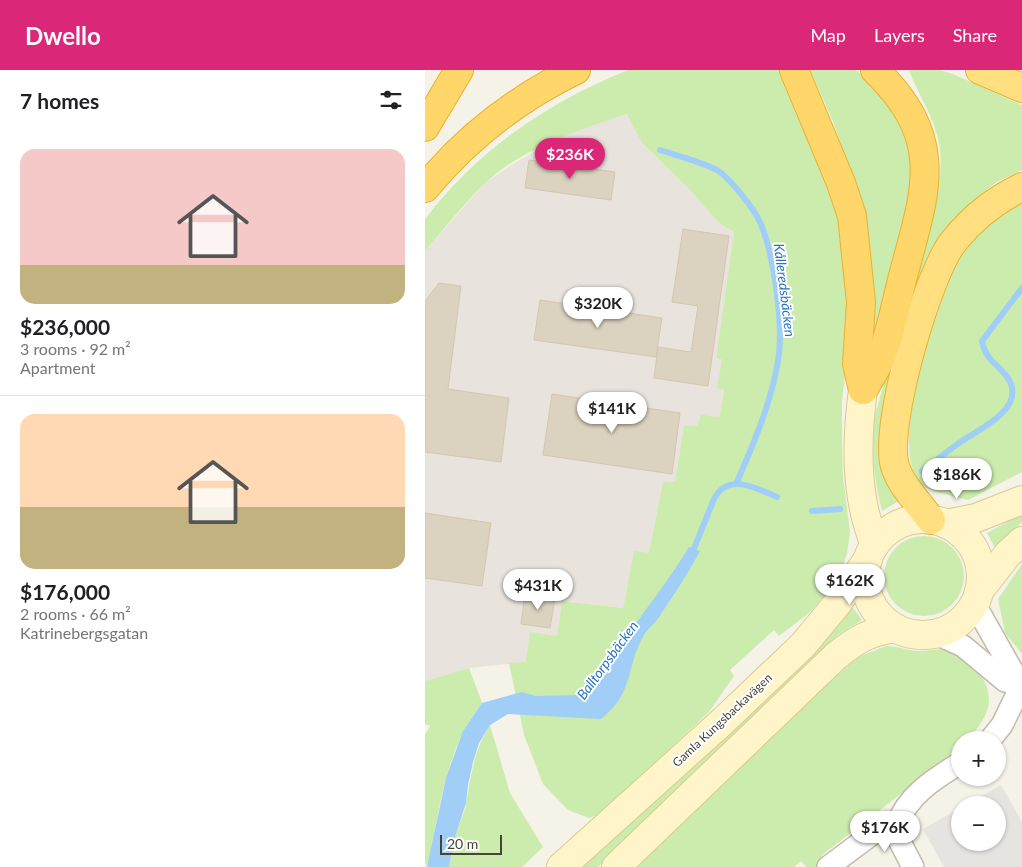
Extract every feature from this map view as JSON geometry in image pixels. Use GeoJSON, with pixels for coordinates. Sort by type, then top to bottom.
{"type":"FeatureCollection","features":[{"type":"Feature","properties":{"kind":"highway"},"geometry":{"type":"LineString","coordinates":[[425,127],[459,70]]}},
{"type":"Feature","properties":{"kind":"highway"},"geometry":{"type":"LineString","coordinates":[[425,188],[458,152],[493,120],[531,94],[576,70]]}},
{"type":"Feature","properties":{"kind":"highway"},"geometry":{"type":"LineString","coordinates":[[794,70],[841,184],[852,216],[861,302],[857,364],[863,390]]}},
{"type":"Feature","properties":{"kind":"highway"},"geometry":{"type":"LineString","coordinates":[[863,390],[881,358],[916,227],[926,178],[923,152],[911,112],[901,97],[875,70]]}},
{"type":"Feature","properties":{"kind":"highway"},"geometry":{"type":"LineString","coordinates":[[980,70],[1022,88]]}},
{"type":"Feature","properties":{"kind":"highway"},"geometry":{"type":"LineString","coordinates":[[938,522],[901,480],[895,466],[892,449],[895,414],[922,310],[937,268],[953,242],[976,217],[1001,197],[1022,187]]}},
{"type":"Feature","properties":{"kind":"main road"},"geometry":{"type":"LineString","coordinates":[[863,390],[857,432],[859,476],[871,552]]}},
{"type":"Feature","properties":{"kind":"main road"},"geometry":{"type":"LineString","coordinates":[[1022,500],[976,518],[938,522],[915,520],[899,524],[885,533],[871,552],[865,575],[869,599],[877,612],[896,628],[914,634],[934,633],[957,623],[1008,554],[1022,541]]}},
{"type":"Feature","properties":{"kind":"main road"},"geometry":{"type":"LineString","coordinates":[[938,522],[963,536],[974,552],[980,571],[976,597]]}},
{"type":"Feature","properties":{"kind":"main road","name":"Gamla Kungsbackavägen"},"geometry":{"type":"LineString","coordinates":[[561,867],[723,721],[803,645],[837,604],[871,552]]}},
{"type":"Feature","properties":{"kind":"main road"},"geometry":{"type":"LineString","coordinates":[[616,867],[836,656],[858,639],[875,631],[896,628]]}},
{"type":"Feature","properties":{"kind":"street"},"geometry":{"type":"LineString","coordinates":[[976,597],[1021,686]]}},
{"type":"Feature","properties":{"kind":"street"},"geometry":{"type":"LineString","coordinates":[[934,633],[963,646],[1005,681],[1021,686]]}},
{"type":"Feature","properties":{"kind":"street"},"geometry":{"type":"LineString","coordinates":[[997,731],[1021,686]]}},
{"type":"Feature","properties":{"kind":"street"},"geometry":{"type":"LineString","coordinates":[[913,867],[899,840],[897,825],[906,806],[918,794],[951,770]]}},
{"type":"Feature","properties":{"kind":"street"},"geometry":{"type":"LineString","coordinates":[[828,867],[883,826],[897,825]]}},
{"type":"Feature","properties":{"kind":"shaded area"},"geometry":{"type":"Polygon","coordinates":[[[628,114],[642,143],[687,187],[719,223],[734,232],[716,358],[722,360],[724,389],[719,417],[697,426],[684,425],[675,482],[663,481],[649,554],[634,552],[623,608],[562,601],[557,636],[526,662],[469,668],[425,681],[425,251],[485,183],[510,166],[545,145],[583,128],[628,114]]]}},
{"type":"Feature","properties":{"kind":"shaded area"},"geometry":{"type":"Polygon","coordinates":[[[1002,786],[1022,822],[1022,867],[944,867],[923,829],[951,813],[951,851],[1006,851],[1006,796],[981,796],[1002,786]]]}},
{"type":"Feature","properties":{"kind":"green space"},"geometry":{"type":"Polygon","coordinates":[[[628,70],[787,70],[829,175],[849,268],[848,350],[842,402],[842,439],[843,476],[850,532],[847,554],[840,573],[829,591],[809,613],[779,636],[774,630],[730,670],[734,676],[709,712],[600,814],[589,818],[568,810],[543,784],[524,735],[509,663],[526,662],[530,632],[557,636],[562,601],[623,608],[634,551],[649,553],[663,481],[675,482],[684,425],[697,426],[701,415],[719,417],[724,390],[717,388],[722,360],[716,358],[734,232],[719,223],[687,187],[642,143],[627,114],[590,126],[551,142],[532,151],[498,172],[469,200],[425,251],[425,219],[468,171],[516,131],[570,97],[628,70]]]}},
{"type":"Feature","properties":{"kind":"green space"},"geometry":{"type":"Polygon","coordinates":[[[810,70],[855,70],[864,75],[892,102],[912,152],[911,192],[875,335],[868,346],[853,180],[832,119],[810,70]]]}},
{"type":"Feature","properties":{"kind":"green space"},"geometry":{"type":"Polygon","coordinates":[[[909,70],[940,70],[953,74],[1022,105],[1022,170],[995,183],[967,207],[943,238],[894,381],[907,500],[897,502],[882,511],[874,465],[874,419],[896,339],[930,229],[936,206],[941,163],[937,133],[909,70]]]}},
{"type":"Feature","properties":{"kind":"green space"},"geometry":{"type":"Polygon","coordinates":[[[1022,200],[1022,472],[968,500],[924,487],[915,476],[910,460],[909,445],[914,401],[919,374],[935,318],[953,269],[962,252],[981,229],[1022,200]]]}},
{"type":"Feature","properties":{"kind":"green space"},"geometry":{"type":"Polygon","coordinates":[[[1022,514],[1022,522],[996,550],[987,533],[1022,514]]]}},
{"type":"Feature","properties":{"kind":"green space"},"geometry":{"type":"Polygon","coordinates":[[[916,536],[932,536],[953,547],[964,568],[964,584],[953,605],[932,616],[916,616],[902,610],[890,598],[884,584],[884,568],[890,554],[902,542],[916,536]]]}},
{"type":"Feature","properties":{"kind":"green space"},"geometry":{"type":"Polygon","coordinates":[[[1022,564],[1022,654],[1005,633],[998,599],[1022,564]]]}},
{"type":"Feature","properties":{"kind":"green space"},"geometry":{"type":"Polygon","coordinates":[[[851,605],[862,620],[838,635],[598,867],[581,867],[748,714],[851,605]]]}},
{"type":"Feature","properties":{"kind":"green space"},"geometry":{"type":"Polygon","coordinates":[[[886,646],[916,651],[940,649],[954,652],[969,662],[986,684],[989,700],[982,722],[975,731],[951,731],[951,755],[822,855],[818,867],[806,867],[801,861],[794,867],[634,867],[797,711],[858,657],[886,646]]]}},
{"type":"Feature","properties":{"kind":"green space"},"geometry":{"type":"Polygon","coordinates":[[[469,668],[482,703],[463,732],[456,747],[446,779],[430,860],[425,867],[425,735],[430,726],[425,724],[425,681],[469,668]]]}},
{"type":"Feature","properties":{"kind":"green space"},"geometry":{"type":"Polygon","coordinates":[[[490,725],[510,793],[543,847],[522,867],[449,867],[453,843],[465,808],[477,754],[490,725]]]}},
{"type":"Feature","properties":{"kind":"water"},"geometry":{"type":"Polygon","coordinates":[[[689,547],[700,551],[657,619],[644,635],[634,658],[625,689],[612,709],[601,719],[508,714],[490,725],[479,743],[473,762],[466,803],[454,840],[449,867],[427,867],[446,778],[463,731],[482,703],[522,692],[536,696],[579,695],[600,672],[689,547]]]}},
{"type":"Feature","properties":{"kind":"building"},"geometry":{"type":"Polygon","coordinates":[[[529,160],[615,172],[611,200],[525,188],[529,160]]]}},
{"type":"Feature","properties":{"kind":"building"},"geometry":{"type":"Polygon","coordinates":[[[683,229],[729,236],[708,386],[654,378],[658,347],[691,352],[698,306],[672,302],[683,229]]]}},
{"type":"Feature","properties":{"kind":"building"},"geometry":{"type":"Polygon","coordinates":[[[439,283],[461,286],[448,389],[509,398],[501,462],[425,452],[425,307],[426,300],[439,283]]]}},
{"type":"Feature","properties":{"kind":"building"},"geometry":{"type":"Polygon","coordinates":[[[540,300],[662,318],[656,357],[534,340],[540,300]]]}},
{"type":"Feature","properties":{"kind":"building"},"geometry":{"type":"Polygon","coordinates":[[[552,394],[680,413],[672,474],[543,455],[552,394]]]}},
{"type":"Feature","properties":{"kind":"building"},"geometry":{"type":"Polygon","coordinates":[[[425,513],[491,523],[482,586],[425,578],[425,513]]]}},
{"type":"Feature","properties":{"kind":"building"},"geometry":{"type":"Polygon","coordinates":[[[525,594],[555,598],[550,628],[521,624],[525,594]]]}},
{"type":"Feature","properties":{"kind":"waterway","name":"Kålleredsbäcken"},"geometry":{"type":"LineString","coordinates":[[660,150],[703,164],[722,174],[741,194],[757,216],[770,252],[779,311],[780,347],[778,361],[775,377],[756,438],[737,482]]}},
{"type":"Feature","properties":{"kind":"waterway","name":"Balltorpsbäcken"},"geometry":{"type":"LineString","coordinates":[[922,471],[987,425],[1004,411],[1010,403],[1012,394],[1011,384],[1004,373],[987,355],[982,341],[1022,288]]}},
{"type":"Feature","properties":{"kind":"waterway","name":"Balltorpsbäcken"},"geometry":{"type":"LineString","coordinates":[[691,556],[714,499],[727,486],[743,484],[777,497]]}},
{"type":"Feature","properties":{"kind":"waterway","name":"Balltorpsbäcken"},"geometry":{"type":"LineString","coordinates":[[812,511],[840,509]]}}]}
